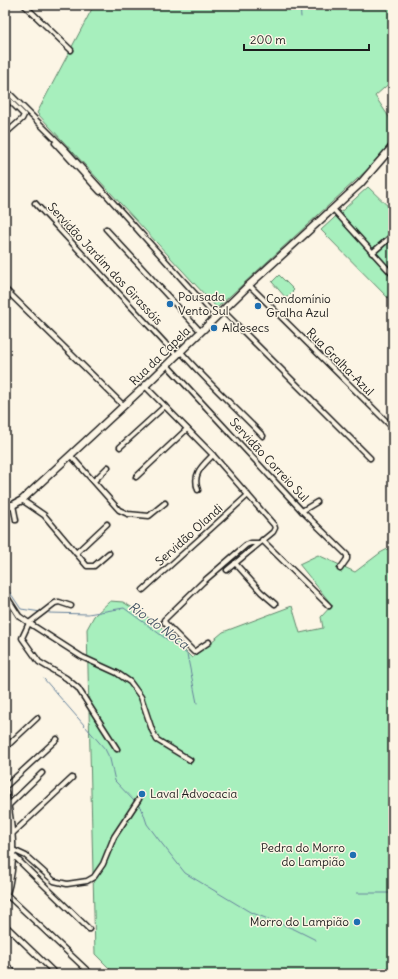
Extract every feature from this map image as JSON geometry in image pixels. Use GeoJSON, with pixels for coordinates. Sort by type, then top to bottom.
{"type":"FeatureCollection","features":[{"type":"Feature","properties":{"kind":"main road","name":"Rua da Capela"},"geometry":{"type":"LineString","coordinates":[[5,505],[13,505],[22,500],[71,456],[179,354],[249,285],[368,176],[393,147]]}},
{"type":"Feature","properties":{"kind":"main road"},"geometry":{"type":"LineString","coordinates":[[5,792],[12,834],[13,853],[11,876],[6,896]]}},
{"type":"Feature","properties":{"kind":"street"},"geometry":{"type":"LineString","coordinates":[[24,5],[71,50]]}},
{"type":"Feature","properties":{"kind":"street"},"geometry":{"type":"LineString","coordinates":[[5,89],[132,223],[216,317]]}},
{"type":"Feature","properties":{"kind":"street"},"geometry":{"type":"LineString","coordinates":[[5,96],[24,115],[22,119],[5,134]]}},
{"type":"Feature","properties":{"kind":"street","name":"Servidão Jardim dos Girassóis"},"geometry":{"type":"LineString","coordinates":[[35,202],[179,354],[263,436]]}},
{"type":"Feature","properties":{"kind":"street"},"geometry":{"type":"LineString","coordinates":[[332,209],[393,275]]}},
{"type":"Feature","properties":{"kind":"street"},"geometry":{"type":"LineString","coordinates":[[106,229],[201,332]]}},
{"type":"Feature","properties":{"kind":"street"},"geometry":{"type":"LineString","coordinates":[[372,253],[393,235]]}},
{"type":"Feature","properties":{"kind":"street","name":"Rua Gralha-Azul"},"geometry":{"type":"LineString","coordinates":[[249,285],[393,428]]}},
{"type":"Feature","properties":{"kind":"street"},"geometry":{"type":"LineString","coordinates":[[5,289],[124,406]]}},
{"type":"Feature","properties":{"kind":"street"},"geometry":{"type":"LineString","coordinates":[[223,311],[370,458]]}},
{"type":"Feature","properties":{"kind":"street","name":"Servidão Correio Sul"},"geometry":{"type":"LineString","coordinates":[[167,365],[302,511],[347,555],[347,559],[340,569]]}},
{"type":"Feature","properties":{"kind":"street"},"geometry":{"type":"LineString","coordinates":[[145,386],[213,455],[274,524],[274,530],[227,570]]}},
{"type":"Feature","properties":{"kind":"street"},"geometry":{"type":"LineString","coordinates":[[120,447],[165,406]]}},
{"type":"Feature","properties":{"kind":"street"},"geometry":{"type":"LineString","coordinates":[[136,477],[187,429]]}},
{"type":"Feature","properties":{"kind":"street"},"geometry":{"type":"LineString","coordinates":[[198,490],[195,477],[198,470],[213,455]]}},
{"type":"Feature","properties":{"kind":"street"},"geometry":{"type":"LineString","coordinates":[[71,456],[114,505],[128,514],[148,516],[165,503]]}},
{"type":"Feature","properties":{"kind":"street"},"geometry":{"type":"LineString","coordinates":[[94,481],[108,467]]}},
{"type":"Feature","properties":{"kind":"street","name":"Servidão Olandi"},"geometry":{"type":"LineString","coordinates":[[143,590],[248,495]]}},
{"type":"Feature","properties":{"kind":"street"},"geometry":{"type":"LineString","coordinates":[[22,500],[44,516],[87,566],[90,567],[109,553]]}},
{"type":"Feature","properties":{"kind":"street"},"geometry":{"type":"LineString","coordinates":[[302,511],[317,502]]}},
{"type":"Feature","properties":{"kind":"street"},"geometry":{"type":"LineString","coordinates":[[13,505],[16,520]]}},
{"type":"Feature","properties":{"kind":"street"},"geometry":{"type":"LineString","coordinates":[[76,553],[107,524]]}},
{"type":"Feature","properties":{"kind":"street"},"geometry":{"type":"LineString","coordinates":[[209,642],[194,652],[165,623],[164,620],[203,582],[246,545],[251,543],[260,542],[329,606]]}},
{"type":"Feature","properties":{"kind":"street"},"geometry":{"type":"LineString","coordinates":[[235,563],[261,592],[275,604]]}},
{"type":"Feature","properties":{"kind":"street"},"geometry":{"type":"LineString","coordinates":[[5,594],[19,616],[82,657],[117,673],[130,682],[141,697],[157,740],[190,760]]}},
{"type":"Feature","properties":{"kind":"street"},"geometry":{"type":"LineString","coordinates":[[71,606],[60,602],[55,603],[29,623],[22,638],[39,662],[66,678],[78,688],[117,749]]}},
{"type":"Feature","properties":{"kind":"street"},"geometry":{"type":"LineString","coordinates":[[5,748],[38,718]]}},
{"type":"Feature","properties":{"kind":"street"},"geometry":{"type":"LineString","coordinates":[[5,787],[57,739]]}},
{"type":"Feature","properties":{"kind":"street"},"geometry":{"type":"LineString","coordinates":[[8,806],[42,773]]}},
{"type":"Feature","properties":{"kind":"street"},"geometry":{"type":"LineString","coordinates":[[12,834],[72,778]]}},
{"type":"Feature","properties":{"kind":"street"},"geometry":{"type":"LineString","coordinates":[[13,853],[26,856],[54,881],[67,884],[87,881],[94,877],[103,864],[114,837],[137,802]]}},
{"type":"Feature","properties":{"kind":"street"},"geometry":{"type":"LineString","coordinates":[[5,843],[13,853],[89,929]]}},
{"type":"Feature","properties":{"kind":"street"},"geometry":{"type":"LineString","coordinates":[[6,896],[91,974]]}},
{"type":"Feature","properties":{"kind":"street"},"geometry":{"type":"LineString","coordinates":[[5,925],[56,974]]}},
{"type":"Feature","properties":{"kind":"street"},"geometry":{"type":"LineString","coordinates":[[5,964],[16,974]]}},
{"type":"Feature","properties":{"kind":"green space"},"geometry":{"type":"Polygon","coordinates":[[[94,5],[393,5],[393,80],[375,96],[393,123],[393,141],[380,158],[217,308],[37,113],[94,5]]]}},
{"type":"Feature","properties":{"kind":"green space"},"geometry":{"type":"Polygon","coordinates":[[[368,187],[393,211],[393,303],[321,230],[368,187]]]}},
{"type":"Feature","properties":{"kind":"green space"},"geometry":{"type":"Polygon","coordinates":[[[279,275],[294,290],[286,298],[272,282],[279,275]]]}},
{"type":"Feature","properties":{"kind":"green space"},"geometry":{"type":"Polygon","coordinates":[[[393,546],[393,974],[115,974],[95,954],[87,629],[94,616],[110,601],[123,602],[157,623],[192,658],[223,632],[292,606],[300,633],[323,628],[321,617],[332,605],[299,564],[318,555],[355,572],[380,553],[393,546]]]}},
{"type":"Feature","properties":{"kind":"waterway"},"geometry":{"type":"LineString","coordinates":[[300,5],[301,17]]}},
{"type":"Feature","properties":{"kind":"waterway","name":"Rio do Noca"},"geometry":{"type":"LineString","coordinates":[[5,585],[21,609],[41,612]]}},
{"type":"Feature","properties":{"kind":"waterway","name":"Rio do Noca"},"geometry":{"type":"LineString","coordinates":[[49,613],[88,614],[124,608],[187,654],[197,703]]}},
{"type":"Feature","properties":{"kind":"waterway"},"geometry":{"type":"LineString","coordinates":[[44,679],[105,749],[110,759],[115,781],[135,802]]}},
{"type":"Feature","properties":{"kind":"waterway"},"geometry":{"type":"LineString","coordinates":[[138,805],[142,809],[147,824],[185,873],[250,912],[294,929],[316,940]]}},
{"type":"Feature","properties":{"kind":"waterway"},"geometry":{"type":"LineString","coordinates":[[357,893],[393,893]]}},
{"type":"Feature","properties":{"kind":"place","name":"Pousada Vento Sul"},"geometry":{"type":"Point","coordinates":[170,304]}},
{"type":"Feature","properties":{"kind":"place","name":"Condomínio Gralha Azul"},"geometry":{"type":"Point","coordinates":[258,306]}},
{"type":"Feature","properties":{"kind":"place","name":"Aldesecs"},"geometry":{"type":"Point","coordinates":[214,328]}},
{"type":"Feature","properties":{"kind":"place","name":"Laval Advocacia"},"geometry":{"type":"Point","coordinates":[142,794]}},
{"type":"Feature","properties":{"kind":"place","name":"Pedra do Morro do Lampião"},"geometry":{"type":"Point","coordinates":[353,855]}},
{"type":"Feature","properties":{"kind":"place","name":"Morro do Lampião"},"geometry":{"type":"Point","coordinates":[357,922]}}]}
